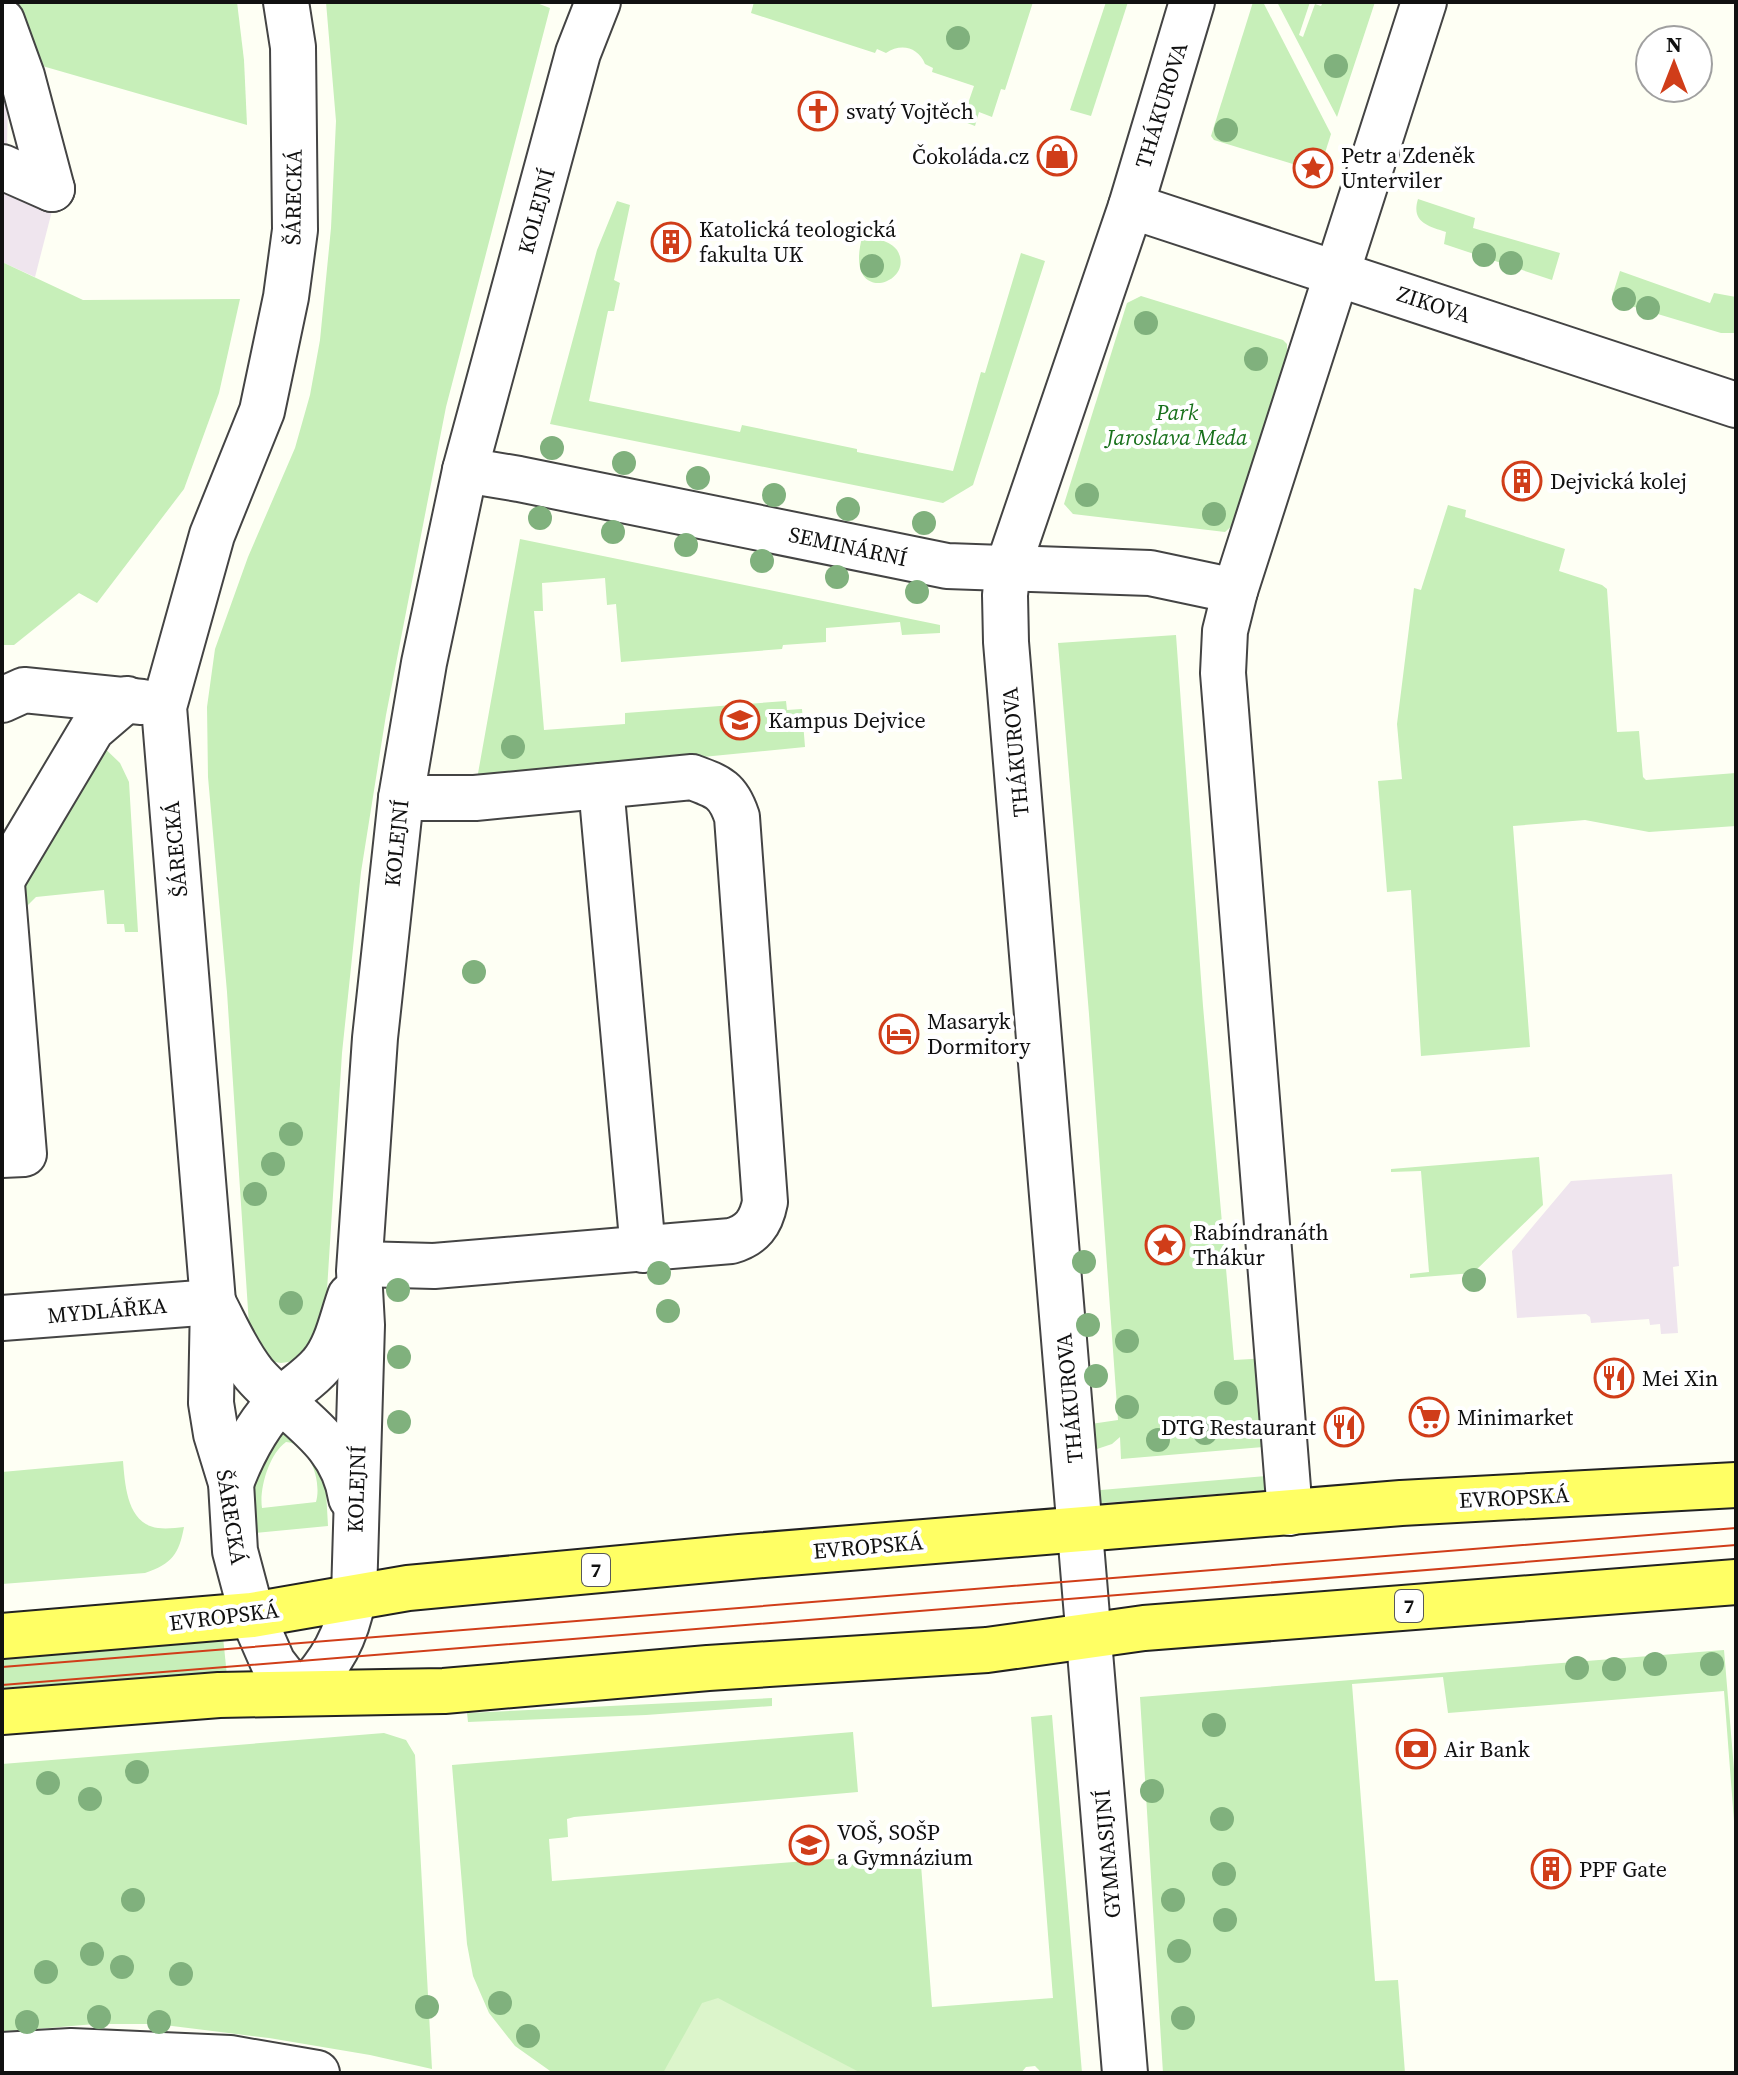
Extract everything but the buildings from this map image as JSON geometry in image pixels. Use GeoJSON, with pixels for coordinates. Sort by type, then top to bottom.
{"type":"FeatureCollection","features":[{"type":"Feature","properties":{"kind":"main road","name":"EVROPSKÁ"},"geometry":{"type":"LineString","coordinates":[[2,1636],[252,1615],[436,1585],[1401,1503],[1736,1485]]}},
{"type":"Feature","properties":{"kind":"main road","name":"7"},"geometry":{"type":"LineString","coordinates":[[2,1712],[219,1695],[444,1691],[708,1668],[987,1650],[1160,1627],[1736,1582]]}},
{"type":"Feature","properties":{"kind":"street","name":"ŠÁRECKÁ"},"geometry":{"type":"LineString","coordinates":[[286,2],[293,47],[295,230],[286,297],[262,411],[145,703],[213,1302],[211,1403],[216,1434],[231,1483],[235,1551],[252,1615],[273,1663],[287,1681],[303,1693]]}},
{"type":"Feature","properties":{"kind":"street","name":"KOLEJNÍ"},"geometry":{"type":"LineString","coordinates":[[303,1693],[318,1678],[343,1639],[354,1596],[362,1325],[359,1268],[375,1038],[401,798],[424,663],[465,470],[578,53],[598,2]]}},
{"type":"Feature","properties":{"kind":"street","name":"THÁKUROVA"},"geometry":{"type":"LineString","coordinates":[[1088,1636],[1004,620],[1008,567],[1131,206],[1192,2]]}},
{"type":"Feature","properties":{"kind":"street"},"geometry":{"type":"LineString","coordinates":[[1290,1513],[1223,673],[1225,631],[1235,591],[1424,2]]}},
{"type":"Feature","properties":{"kind":"street"},"geometry":{"type":"LineString","coordinates":[[2,21],[22,76],[52,189],[2,167]]}},
{"type":"Feature","properties":{"kind":"street","name":"ZIKOVA"},"geometry":{"type":"LineString","coordinates":[[1131,206],[1736,405]]}},
{"type":"Feature","properties":{"kind":"street","name":"SEMINÁRNÍ"},"geometry":{"type":"LineString","coordinates":[[465,470],[947,566],[1150,573],[1235,591]]}},
{"type":"Feature","properties":{"kind":"street"},"geometry":{"type":"LineString","coordinates":[[2,700],[24,690],[145,703]]}},
{"type":"Feature","properties":{"kind":"street"},"geometry":{"type":"LineString","coordinates":[[2,1155],[24,1154],[2,882],[92,729],[145,703]]}},
{"type":"Feature","properties":{"kind":"street"},"geometry":{"type":"LineString","coordinates":[[231,1483],[248,1442],[281,1399],[322,1365],[332,1349],[359,1268],[434,1266],[731,1241],[746,1236],[761,1219],[765,1202],[737,817],[731,798],[711,784],[692,777],[475,798],[401,798]]}},
{"type":"Feature","properties":{"kind":"street"},"geometry":{"type":"LineString","coordinates":[[601,786],[643,1250]]}},
{"type":"Feature","properties":{"kind":"street"},"geometry":{"type":"LineString","coordinates":[[213,1302],[240,1354],[266,1387],[310,1425],[331,1449],[348,1479],[354,1519]]}},
{"type":"Feature","properties":{"kind":"street","name":"MYDLÁŘKA"},"geometry":{"type":"LineString","coordinates":[[2,1318],[213,1302]]}},
{"type":"Feature","properties":{"kind":"street","name":"GYMNASIJNÍ"},"geometry":{"type":"LineString","coordinates":[[1088,1636],[1125,2073]]}},
{"type":"Feature","properties":{"kind":"street"},"geometry":{"type":"LineString","coordinates":[[2,2055],[71,2051],[230,2058],[317,2073]]}},
{"type":"Feature","properties":{"kind":"shaded area"},"geometry":{"type":"Polygon","coordinates":[[[2,97],[8,99],[7,146],[61,176],[35,277],[2,262],[2,97]]]}},
{"type":"Feature","properties":{"kind":"shaded area"},"geometry":{"type":"Polygon","coordinates":[[[1672,1174],[1679,1266],[1673,1267],[1678,1333],[1661,1334],[1660,1324],[1650,1325],[1649,1319],[1591,1323],[1586,1314],[1517,1318],[1512,1251],[1571,1181],[1672,1174]]]}},
{"type":"Feature","properties":{"kind":"green space"},"geometry":{"type":"Polygon","coordinates":[[[7,2],[237,2],[247,125],[25,61],[7,2]]]}},
{"type":"Feature","properties":{"kind":"green space"},"geometry":{"type":"Polygon","coordinates":[[[326,2],[534,2],[550,8],[446,407],[386,715],[361,872],[342,1053],[326,1306],[321,1335],[295,1361],[281,1363],[269,1361],[250,1340],[227,992],[208,777],[207,707],[215,649],[248,557],[295,448],[310,395],[320,340],[331,228],[336,121],[326,2]]]}},
{"type":"Feature","properties":{"kind":"green space"},"geometry":{"type":"Polygon","coordinates":[[[754,2],[1033,2],[1005,90],[1001,89],[992,117],[979,112],[975,126],[962,121],[974,86],[932,72],[933,68],[925,64],[914,50],[897,48],[886,53],[877,49],[875,53],[751,13],[754,2]]]}},
{"type":"Feature","properties":{"kind":"green space"},"geometry":{"type":"Polygon","coordinates":[[[1106,2],[1128,2],[1091,116],[1070,110],[1106,2]]]}},
{"type":"Feature","properties":{"kind":"green space"},"geometry":{"type":"Polygon","coordinates":[[[1253,2],[1263,2],[1331,134],[1319,172],[1214,140],[1211,136],[1253,2]]]}},
{"type":"Feature","properties":{"kind":"green space"},"geometry":{"type":"Polygon","coordinates":[[[1277,2],[1310,2],[1299,35],[1303,37],[1315,4],[1375,2],[1337,117],[1277,2]]]}},
{"type":"Feature","properties":{"kind":"green space"},"geometry":{"type":"Polygon","coordinates":[[[1418,199],[1475,218],[1473,228],[1560,253],[1552,280],[1444,244],[1446,232],[1427,225],[1419,218],[1416,207],[1418,199]]]}},
{"type":"Feature","properties":{"kind":"green space"},"geometry":{"type":"Polygon","coordinates":[[[617,201],[630,205],[614,280],[620,283],[614,311],[608,311],[589,401],[740,432],[742,425],[953,471],[981,372],[985,373],[1021,253],[1045,261],[973,485],[943,503],[550,424],[597,250],[617,201]]]}},
{"type":"Feature","properties":{"kind":"green space"},"geometry":{"type":"Polygon","coordinates":[[[863,234],[886,242],[897,250],[901,262],[890,280],[880,283],[870,281],[862,273],[859,258],[863,234]]]}},
{"type":"Feature","properties":{"kind":"green space"},"geometry":{"type":"Polygon","coordinates":[[[2,262],[83,300],[240,299],[219,393],[184,489],[97,603],[79,593],[14,645],[2,645],[2,262]]]}},
{"type":"Feature","properties":{"kind":"green space"},"geometry":{"type":"Polygon","coordinates":[[[1620,271],[1710,303],[1714,293],[1736,297],[1736,333],[1721,333],[1611,300],[1620,271]]]}},
{"type":"Feature","properties":{"kind":"green space","name":"Park Jaroslava Meda"},"geometry":{"type":"Polygon","coordinates":[[[1141,296],[1283,340],[1287,344],[1287,353],[1234,524],[1225,532],[1073,514],[1064,504],[1127,303],[1141,296]]]}},
{"type":"Feature","properties":{"kind":"green space"},"geometry":{"type":"Polygon","coordinates":[[[1448,505],[1466,510],[1465,517],[1565,549],[1559,571],[1607,589],[1617,732],[1639,731],[1643,777],[1646,780],[1736,773],[1736,826],[1649,832],[1585,820],[1513,826],[1530,1047],[1421,1056],[1411,890],[1387,892],[1378,781],[1402,779],[1397,724],[1414,588],[1421,590],[1448,505]]]}},
{"type":"Feature","properties":{"kind":"green space"},"geometry":{"type":"Polygon","coordinates":[[[520,539],[940,625],[940,633],[902,635],[900,622],[826,628],[826,642],[783,645],[782,649],[621,662],[616,604],[607,605],[605,578],[542,583],[543,611],[534,611],[544,730],[625,724],[625,713],[786,701],[787,710],[802,709],[805,747],[477,779],[520,539]]]}},
{"type":"Feature","properties":{"kind":"green space"},"geometry":{"type":"Polygon","coordinates":[[[1176,635],[1203,1006],[1234,1360],[1269,1358],[1276,1446],[1121,1459],[1120,1437],[1112,1444],[1085,1453],[1084,1425],[1118,1420],[1058,643],[1176,635]]]}},
{"type":"Feature","properties":{"kind":"green space"},"geometry":{"type":"Polygon","coordinates":[[[97,741],[120,763],[129,782],[138,932],[125,932],[124,924],[107,924],[104,890],[36,897],[19,914],[20,893],[97,741]]]}},
{"type":"Feature","properties":{"kind":"green space"},"geometry":{"type":"Polygon","coordinates":[[[1539,1157],[1543,1205],[1473,1273],[1410,1278],[1410,1274],[1429,1272],[1421,1171],[1391,1172],[1391,1169],[1539,1157]]]}},
{"type":"Feature","properties":{"kind":"green space"},"geometry":{"type":"Polygon","coordinates":[[[288,1425],[325,1473],[328,1526],[255,1533],[249,1503],[256,1464],[288,1425]],[[286,1442],[270,1463],[264,1482],[262,1508],[316,1502],[317,1484],[312,1465],[302,1449],[286,1442]]]}},
{"type":"Feature","properties":{"kind":"green space"},"geometry":{"type":"Polygon","coordinates":[[[123,1461],[130,1502],[140,1519],[158,1528],[184,1527],[173,1557],[145,1573],[2,1584],[2,1472],[123,1461]]]}},
{"type":"Feature","properties":{"kind":"green space"},"geometry":{"type":"Polygon","coordinates":[[[1279,1475],[1269,1490],[1103,1503],[1096,1502],[1089,1491],[1279,1475]]]}},
{"type":"Feature","properties":{"kind":"green space"},"geometry":{"type":"Polygon","coordinates":[[[223,1637],[227,1676],[2,1692],[2,1656],[223,1637]]]}},
{"type":"Feature","properties":{"kind":"green space"},"geometry":{"type":"Polygon","coordinates":[[[1724,1650],[1736,1793],[1736,1847],[1724,1691],[1448,1713],[1443,1677],[1352,1684],[1375,1981],[1398,1980],[1405,2073],[1163,2073],[1140,1697],[1724,1650]]]}},
{"type":"Feature","properties":{"kind":"green space"},"geometry":{"type":"Polygon","coordinates":[[[772,1698],[772,1706],[646,1715],[468,1722],[467,1713],[772,1698]]]}},
{"type":"Feature","properties":{"kind":"green space"},"geometry":{"type":"Polygon","coordinates":[[[1052,1715],[1082,2073],[1042,2073],[1035,2066],[1026,2067],[1021,2073],[553,2073],[515,2046],[489,2013],[473,1976],[467,1944],[452,1765],[853,1732],[858,1792],[567,1819],[568,1837],[549,1839],[552,1881],[920,1852],[932,2007],[1053,1998],[1031,1717],[1052,1715]]]}},
{"type":"Feature","properties":{"kind":"green space"},"geometry":{"type":"Polygon","coordinates":[[[384,1733],[406,1740],[415,1755],[432,2069],[269,2038],[156,2024],[95,2024],[2,2032],[2,1764],[384,1733]]]}},
{"type":"Feature","properties":{"kind":"green space"},"geometry":{"type":"Polygon","coordinates":[[[718,1998],[861,2073],[663,2073],[702,2003],[718,1998]]]}},
{"type":"Feature","properties":{"kind":"tram line"},"geometry":{"type":"LineString","coordinates":[[2,1667],[1736,1528]]}},
{"type":"Feature","properties":{"kind":"tram line"},"geometry":{"type":"LineString","coordinates":[[2,1685],[1736,1545]]}},
{"type":"Feature","properties":{"kind":"place","name":"svatý Vojtěch"},"geometry":{"type":"Point","coordinates":[818,111]}},
{"type":"Feature","properties":{"kind":"place","name":"Čokoláda.cz"},"geometry":{"type":"Point","coordinates":[1057,156]}},
{"type":"Feature","properties":{"kind":"place","name":"Petr a Zdeněk Unterviler"},"geometry":{"type":"Point","coordinates":[1313,168]}},
{"type":"Feature","properties":{"kind":"place","name":"Katolická teologická fakulta UK"},"geometry":{"type":"Point","coordinates":[671,242]}},
{"type":"Feature","properties":{"kind":"place","name":"Dejvická kolej"},"geometry":{"type":"Point","coordinates":[1522,481]}},
{"type":"Feature","properties":{"kind":"place","name":"Kampus Dejvice"},"geometry":{"type":"Point","coordinates":[740,720]}},
{"type":"Feature","properties":{"kind":"place","name":"Masaryk Dormitory"},"geometry":{"type":"Point","coordinates":[899,1034]}},
{"type":"Feature","properties":{"kind":"place","name":"Rabíndranáth Thákur"},"geometry":{"type":"Point","coordinates":[1165,1245]}},
{"type":"Feature","properties":{"kind":"place","name":"Mei Xin"},"geometry":{"type":"Point","coordinates":[1614,1378]}},
{"type":"Feature","properties":{"kind":"place","name":"Minimarket"},"geometry":{"type":"Point","coordinates":[1429,1417]}},
{"type":"Feature","properties":{"kind":"place","name":"DTG Restaurant"},"geometry":{"type":"Point","coordinates":[1344,1427]}},
{"type":"Feature","properties":{"kind":"place","name":"Air Bank"},"geometry":{"type":"Point","coordinates":[1416,1749]}},
{"type":"Feature","properties":{"kind":"place","name":"VOŠ, SOŠP a Gymnázium"},"geometry":{"type":"Point","coordinates":[809,1845]}},
{"type":"Feature","properties":{"kind":"place","name":"PPF Gate"},"geometry":{"type":"Point","coordinates":[1551,1869]}}]}
